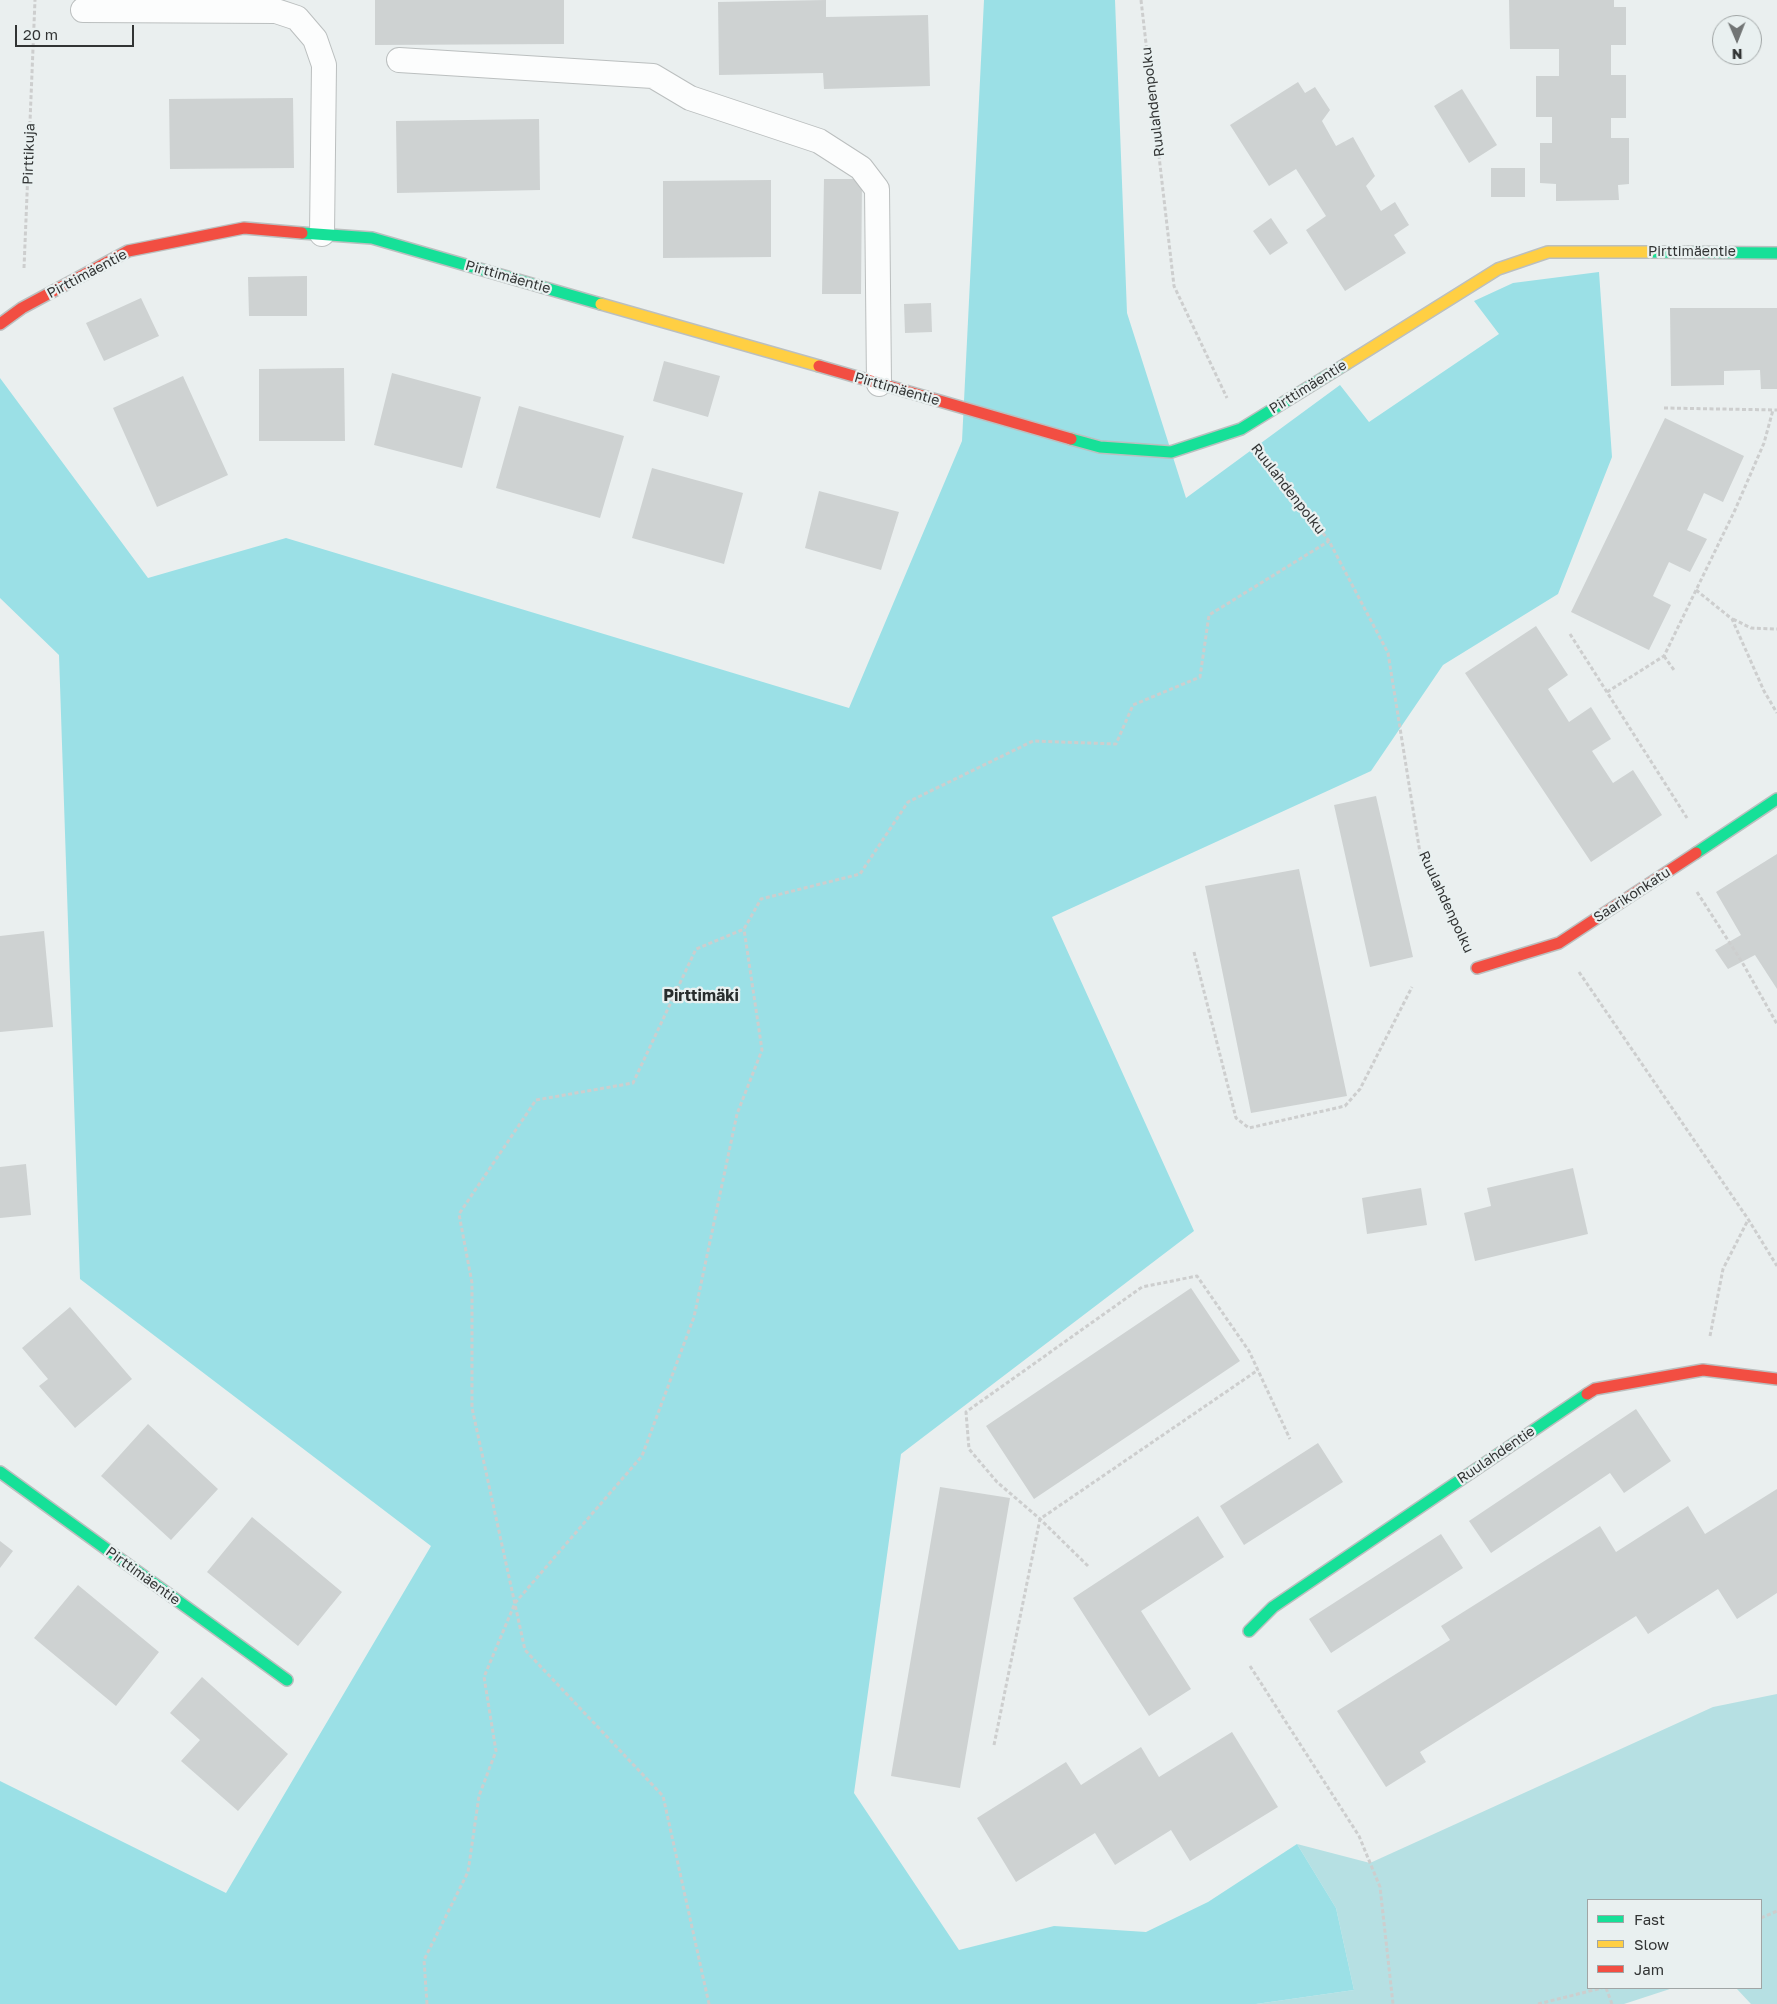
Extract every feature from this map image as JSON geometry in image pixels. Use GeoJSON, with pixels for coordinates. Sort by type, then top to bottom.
{"type":"FeatureCollection","features":[{"type":"Feature","properties":{"kind":"street","name":"Pirttimäentie"},"geometry":{"type":"LineString","coordinates":[[0,324],[22,308],[128,251],[244,228],[372,238],[1100,446],[1171,452],[1241,429],[1498,269],[1548,252],[1777,253]]}},
{"type":"Feature","properties":{"kind":"street","name":"Saarikonkatu"},"geometry":{"type":"LineString","coordinates":[[1477,968],[1558,943],[1777,799]]}},
{"type":"Feature","properties":{"kind":"street","name":"Ruulahdentie"},"geometry":{"type":"LineString","coordinates":[[1249,1631],[1273,1607],[1595,1389],[1704,1370],[1777,1379]]}},
{"type":"Feature","properties":{"kind":"street","name":"Pirttimäentie"},"geometry":{"type":"LineString","coordinates":[[0,1472],[286,1680]]}},
{"type":"Feature","properties":{"kind":"lane"},"geometry":{"type":"LineString","coordinates":[[83,10],[276,11],[297,18],[315,39],[324,66],[322,234]]}},
{"type":"Feature","properties":{"kind":"lane"},"geometry":{"type":"LineString","coordinates":[[399,60],[653,76],[690,98],[819,141],[861,168],[876,189],[879,384]]}},
{"type":"Feature","properties":{"kind":"path","name":"Pirttikuja"},"geometry":{"type":"LineString","coordinates":[[22,308],[35,0]]}},
{"type":"Feature","properties":{"kind":"path","name":"Ruulahdenpolku"},"geometry":{"type":"LineString","coordinates":[[1141,0],[1174,286],[1241,429],[1329,541],[1388,653],[1420,853],[1477,968]]}},
{"type":"Feature","properties":{"kind":"path"},"geometry":{"type":"LineString","coordinates":[[1607,692],[1664,656],[1735,510],[1764,443],[1775,410],[1664,408]]}},
{"type":"Feature","properties":{"kind":"path"},"geometry":{"type":"LineString","coordinates":[[709,2004],[663,1796],[526,1650],[472,1408],[472,1283],[460,1214],[536,1100],[633,1083],[696,949],[744,929],[761,899],[860,874],[908,802],[1033,741],[1116,744],[1133,706],[1200,676],[1209,615],[1329,541]]}},
{"type":"Feature","properties":{"kind":"path"},"geometry":{"type":"LineString","coordinates":[[1696,590],[1732,619],[1751,628],[1777,629]]}},
{"type":"Feature","properties":{"kind":"path"},"geometry":{"type":"LineString","coordinates":[[1732,619],[1764,691],[1777,713]]}},
{"type":"Feature","properties":{"kind":"path"},"geometry":{"type":"LineString","coordinates":[[1570,634],[1704,846]]}},
{"type":"Feature","properties":{"kind":"path"},"geometry":{"type":"LineString","coordinates":[[1664,656],[1674,670]]}},
{"type":"Feature","properties":{"kind":"path"},"geometry":{"type":"LineString","coordinates":[[1679,864],[1742,962],[1777,1024]]}},
{"type":"Feature","properties":{"kind":"path"},"geometry":{"type":"LineString","coordinates":[[426,2004],[424,1960],[468,1872],[478,1796],[496,1751],[484,1677],[515,1603],[642,1456],[694,1317],[737,1114],[762,1050],[744,929]]}},
{"type":"Feature","properties":{"kind":"path"},"geometry":{"type":"LineString","coordinates":[[1558,943],[1748,1219],[1777,1266]]}},
{"type":"Feature","properties":{"kind":"path"},"geometry":{"type":"LineString","coordinates":[[1194,952],[1236,1118],[1250,1128],[1345,1106],[1360,1089],[1412,987]]}},
{"type":"Feature","properties":{"kind":"path"},"geometry":{"type":"LineString","coordinates":[[1704,1370],[1723,1269],[1748,1219]]}},
{"type":"Feature","properties":{"kind":"path"},"geometry":{"type":"LineString","coordinates":[[1088,1566],[1040,1519],[997,1482],[969,1449],[966,1412],[1142,1287],[1197,1276],[1249,1351],[1290,1439]]}},
{"type":"Feature","properties":{"kind":"path"},"geometry":{"type":"LineString","coordinates":[[994,1745],[1040,1519],[1258,1370]]}},
{"type":"Feature","properties":{"kind":"path"},"geometry":{"type":"LineString","coordinates":[[1249,1631],[1248,1662],[1359,1836],[1380,1887],[1392,2004]]}},
{"type":"Feature","properties":{"kind":"path"},"geometry":{"type":"LineString","coordinates":[[1762,1918],[1777,1910]]}},
{"type":"Feature","properties":{"kind":"path"},"geometry":{"type":"LineString","coordinates":[[1538,2004],[1600,1989]]}},
{"type":"Feature","properties":{"kind":"path"},"geometry":{"type":"LineString","coordinates":[[1604,1989],[1612,2004]]}},
{"type":"Feature","properties":{"kind":"shaded area"},"geometry":{"type":"Polygon","coordinates":[[[984,0],[1115,0],[1127,313],[1186,498],[1340,385],[1369,422],[1499,334],[1474,301],[1513,283],[1599,272],[1612,457],[1558,594],[1443,665],[1371,771],[1052,917],[1194,1231],[901,1454],[854,1793],[959,1950],[1054,1926],[1146,1932],[1208,1902],[1297,1844],[1336,1908],[1354,1990],[1256,2004],[0,2004],[0,1781],[226,1893],[431,1546],[80,1279],[59,655],[0,598],[0,378],[148,578],[286,538],[849,708],[962,441],[984,0]]]}},
{"type":"Feature","properties":{"kind":"shaded area"},"geometry":{"type":"Polygon","coordinates":[[[1777,1694],[1777,2004],[1751,2004],[1737,1989],[1762,1989],[1762,1899],[1587,1899],[1587,1989],[1670,1989],[1624,2004],[1256,2004],[1354,1990],[1336,1908],[1297,1844],[1370,1863],[1713,1707],[1777,1694]]]}},
{"type":"Feature","properties":{"kind":"building"},"geometry":{"type":"Polygon","coordinates":[[[375,0],[564,0],[564,44],[375,45],[375,0]]]}},
{"type":"Feature","properties":{"kind":"building"},"geometry":{"type":"Polygon","coordinates":[[[826,0],[826,17],[928,15],[930,86],[824,89],[823,73],[719,75],[718,2],[826,0]]]}},
{"type":"Feature","properties":{"kind":"building"},"geometry":{"type":"Polygon","coordinates":[[[1509,0],[1614,0],[1614,7],[1626,7],[1626,45],[1611,45],[1611,75],[1626,75],[1626,118],[1611,118],[1611,138],[1629,138],[1629,184],[1618,185],[1619,200],[1556,201],[1556,184],[1540,183],[1540,143],[1552,143],[1552,117],[1536,117],[1536,76],[1559,76],[1559,49],[1510,49],[1509,0]]]}},
{"type":"Feature","properties":{"kind":"building"},"geometry":{"type":"Polygon","coordinates":[[[1298,82],[1305,93],[1315,87],[1330,110],[1322,121],[1336,146],[1353,137],[1375,176],[1366,186],[1381,211],[1395,202],[1409,225],[1394,235],[1406,253],[1345,291],[1306,230],[1326,216],[1296,169],[1269,186],[1230,125],[1298,82]]]}},
{"type":"Feature","properties":{"kind":"building"},"geometry":{"type":"Polygon","coordinates":[[[1462,89],[1497,145],[1469,163],[1434,106],[1462,89]]]}},
{"type":"Feature","properties":{"kind":"building"},"geometry":{"type":"Polygon","coordinates":[[[293,98],[294,168],[170,169],[169,99],[293,98]]]}},
{"type":"Feature","properties":{"kind":"building"},"geometry":{"type":"Polygon","coordinates":[[[539,119],[540,190],[397,193],[396,121],[539,119]]]}},
{"type":"Feature","properties":{"kind":"building"},"geometry":{"type":"Polygon","coordinates":[[[1491,168],[1525,168],[1525,197],[1491,197],[1491,168]]]}},
{"type":"Feature","properties":{"kind":"building"},"geometry":{"type":"Polygon","coordinates":[[[824,179],[862,179],[861,294],[822,294],[824,179]]]}},
{"type":"Feature","properties":{"kind":"building"},"geometry":{"type":"Polygon","coordinates":[[[771,180],[771,257],[663,258],[663,181],[771,180]]]}},
{"type":"Feature","properties":{"kind":"building"},"geometry":{"type":"Polygon","coordinates":[[[1271,218],[1288,243],[1270,255],[1253,231],[1271,218]]]}},
{"type":"Feature","properties":{"kind":"building"},"geometry":{"type":"Polygon","coordinates":[[[307,276],[307,316],[249,316],[248,277],[307,276]]]}},
{"type":"Feature","properties":{"kind":"building"},"geometry":{"type":"Polygon","coordinates":[[[141,298],[159,336],[104,361],[86,323],[141,298]]]}},
{"type":"Feature","properties":{"kind":"building"},"geometry":{"type":"Polygon","coordinates":[[[931,303],[932,332],[905,333],[904,304],[931,303]]]}},
{"type":"Feature","properties":{"kind":"building"},"geometry":{"type":"Polygon","coordinates":[[[1670,308],[1777,308],[1777,389],[1761,389],[1760,370],[1724,371],[1724,385],[1671,386],[1670,308]]]}},
{"type":"Feature","properties":{"kind":"building"},"geometry":{"type":"Polygon","coordinates":[[[664,361],[720,376],[708,417],[653,401],[664,361]]]}},
{"type":"Feature","properties":{"kind":"building"},"geometry":{"type":"Polygon","coordinates":[[[344,368],[345,441],[259,441],[259,369],[344,368]]]}},
{"type":"Feature","properties":{"kind":"building"},"geometry":{"type":"Polygon","coordinates":[[[392,373],[481,397],[462,468],[374,445],[392,373]]]}},
{"type":"Feature","properties":{"kind":"building"},"geometry":{"type":"Polygon","coordinates":[[[183,376],[228,475],[157,507],[113,408],[183,376]]]}},
{"type":"Feature","properties":{"kind":"building"},"geometry":{"type":"Polygon","coordinates":[[[519,406],[624,436],[600,518],[496,488],[519,406]]]}},
{"type":"Feature","properties":{"kind":"building"},"geometry":{"type":"Polygon","coordinates":[[[1665,418],[1744,456],[1723,502],[1704,493],[1687,530],[1707,539],[1690,572],[1669,562],[1653,596],[1671,605],[1649,650],[1571,612],[1665,418]]]}},
{"type":"Feature","properties":{"kind":"building"},"geometry":{"type":"Polygon","coordinates":[[[652,468],[743,493],[724,564],[632,538],[652,468]]]}},
{"type":"Feature","properties":{"kind":"building"},"geometry":{"type":"Polygon","coordinates":[[[819,491],[899,512],[881,570],[805,548],[819,491]]]}},
{"type":"Feature","properties":{"kind":"building"},"geometry":{"type":"Polygon","coordinates":[[[1536,626],[1568,675],[1548,689],[1569,722],[1591,707],[1611,739],[1592,751],[1613,783],[1633,770],[1662,815],[1591,862],[1465,673],[1536,626]]]}},
{"type":"Feature","properties":{"kind":"building"},"geometry":{"type":"Polygon","coordinates":[[[1376,796],[1413,957],[1370,967],[1334,805],[1376,796]]]}},
{"type":"Feature","properties":{"kind":"building"},"geometry":{"type":"Polygon","coordinates":[[[1777,854],[1777,989],[1755,955],[1728,969],[1715,950],[1741,935],[1716,892],[1777,854]]]}},
{"type":"Feature","properties":{"kind":"building"},"geometry":{"type":"Polygon","coordinates":[[[1299,869],[1347,1096],[1251,1113],[1205,886],[1299,869]]]}},
{"type":"Feature","properties":{"kind":"building"},"geometry":{"type":"Polygon","coordinates":[[[44,931],[53,1027],[0,1032],[0,936],[44,931]]]}},
{"type":"Feature","properties":{"kind":"building"},"geometry":{"type":"Polygon","coordinates":[[[26,1164],[31,1215],[0,1218],[0,1167],[26,1164]]]}},
{"type":"Feature","properties":{"kind":"building"},"geometry":{"type":"Polygon","coordinates":[[[1573,1168],[1588,1234],[1475,1261],[1464,1213],[1491,1206],[1487,1188],[1573,1168]]]}},
{"type":"Feature","properties":{"kind":"building"},"geometry":{"type":"Polygon","coordinates":[[[1421,1188],[1427,1225],[1367,1234],[1362,1198],[1421,1188]]]}},
{"type":"Feature","properties":{"kind":"building"},"geometry":{"type":"Polygon","coordinates":[[[1191,1288],[1240,1361],[1034,1499],[986,1426],[1191,1288]]]}},
{"type":"Feature","properties":{"kind":"building"},"geometry":{"type":"Polygon","coordinates":[[[70,1307],[132,1379],[75,1428],[39,1386],[48,1379],[22,1348],[70,1307]]]}},
{"type":"Feature","properties":{"kind":"building"},"geometry":{"type":"Polygon","coordinates":[[[1636,1409],[1671,1461],[1624,1493],[1610,1473],[1491,1553],[1469,1521],[1636,1409]]]}},
{"type":"Feature","properties":{"kind":"building"},"geometry":{"type":"Polygon","coordinates":[[[148,1424],[218,1489],[171,1540],[101,1476],[148,1424]]]}},
{"type":"Feature","properties":{"kind":"building"},"geometry":{"type":"Polygon","coordinates":[[[1318,1443],[1343,1482],[1244,1545],[1220,1506],[1318,1443]]]}},
{"type":"Feature","properties":{"kind":"building"},"geometry":{"type":"Polygon","coordinates":[[[940,1487],[1010,1498],[960,1788],[891,1776],[940,1487]]]}},
{"type":"Feature","properties":{"kind":"building"},"geometry":{"type":"Polygon","coordinates":[[[1777,1489],[1777,1593],[1737,1619],[1718,1589],[1648,1634],[1636,1616],[1420,1752],[1426,1762],[1386,1787],[1337,1711],[1450,1640],[1441,1626],[1600,1526],[1616,1552],[1688,1506],[1705,1534],[1777,1489]]]}},
{"type":"Feature","properties":{"kind":"building"},"geometry":{"type":"Polygon","coordinates":[[[1198,1516],[1224,1557],[1141,1611],[1191,1689],[1149,1716],[1073,1598],[1198,1516]]]}},
{"type":"Feature","properties":{"kind":"building"},"geometry":{"type":"Polygon","coordinates":[[[252,1517],[342,1592],[298,1646],[207,1572],[252,1517]]]}},
{"type":"Feature","properties":{"kind":"building"},"geometry":{"type":"Polygon","coordinates":[[[1441,1534],[1463,1568],[1331,1653],[1309,1619],[1441,1534]]]}},
{"type":"Feature","properties":{"kind":"building"},"geometry":{"type":"Polygon","coordinates":[[[0,1541],[13,1551],[0,1568],[0,1541]]]}},
{"type":"Feature","properties":{"kind":"building"},"geometry":{"type":"Polygon","coordinates":[[[78,1585],[159,1652],[116,1706],[34,1638],[78,1585]]]}},
{"type":"Feature","properties":{"kind":"building"},"geometry":{"type":"Polygon","coordinates":[[[202,1677],[288,1754],[238,1811],[181,1761],[200,1740],[170,1713],[202,1677]]]}},
{"type":"Feature","properties":{"kind":"building"},"geometry":{"type":"Polygon","coordinates":[[[1232,1732],[1278,1807],[1190,1861],[1171,1830],[1115,1865],[1095,1833],[1016,1882],[977,1818],[1066,1762],[1081,1785],[1141,1747],[1159,1777],[1232,1732]]]}},
{"type":"Feature","properties":{"kind":"traffic: fast"},"geometry":{"type":"LineString","coordinates":[[302,233],[372,238],[601,304]]}},
{"type":"Feature","properties":{"kind":"traffic: fast"},"geometry":{"type":"LineString","coordinates":[[1649,252],[1777,253]]}},
{"type":"Feature","properties":{"kind":"traffic: fast"},"geometry":{"type":"LineString","coordinates":[[1071,439],[1100,447],[1171,452],[1241,429],[1346,364]]}},
{"type":"Feature","properties":{"kind":"traffic: fast"},"geometry":{"type":"LineString","coordinates":[[1696,853],[1777,799]]}},
{"type":"Feature","properties":{"kind":"traffic: fast"},"geometry":{"type":"LineString","coordinates":[[1249,1631],[1273,1607],[1587,1394]]}},
{"type":"Feature","properties":{"kind":"traffic: fast"},"geometry":{"type":"LineString","coordinates":[[0,1472],[287,1680]]}},
{"type":"Feature","properties":{"kind":"traffic: slow"},"geometry":{"type":"LineString","coordinates":[[1346,364],[1498,269],[1548,252],[1649,252]]}},
{"type":"Feature","properties":{"kind":"traffic: slow"},"geometry":{"type":"LineString","coordinates":[[601,304],[819,366]]}},
{"type":"Feature","properties":{"kind":"traffic: jam"},"geometry":{"type":"LineString","coordinates":[[0,324],[22,308],[128,251],[244,228],[302,233]]}},
{"type":"Feature","properties":{"kind":"traffic: jam"},"geometry":{"type":"LineString","coordinates":[[819,366],[1071,439]]}},
{"type":"Feature","properties":{"kind":"traffic: jam"},"geometry":{"type":"LineString","coordinates":[[1477,968],[1559,943],[1696,853]]}},
{"type":"Feature","properties":{"kind":"traffic: jam"},"geometry":{"type":"LineString","coordinates":[[1587,1394],[1595,1389],[1703,1370],[1777,1379]]}},
{"type":"Feature","properties":{"kind":"district","name":"Pirttimäki"},"geometry":{"type":"Point","coordinates":[701,996]}}]}
